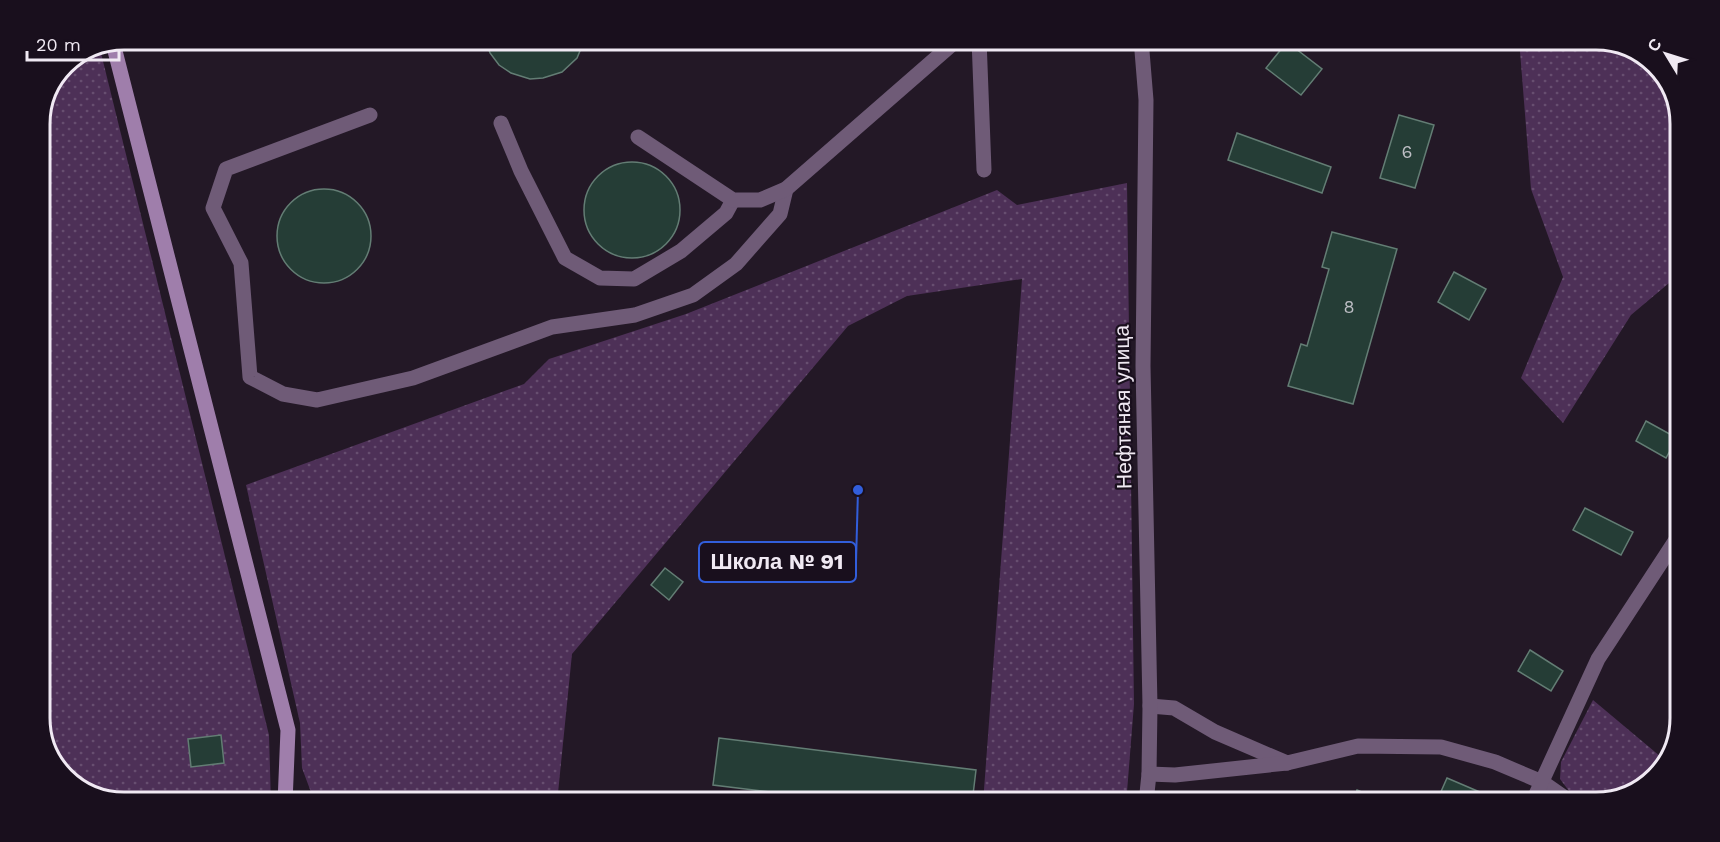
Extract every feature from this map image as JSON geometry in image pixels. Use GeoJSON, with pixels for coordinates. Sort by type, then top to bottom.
{"type":"FeatureCollection","features":[{"type":"Feature","properties":{"kind":"street"},"geometry":{"type":"LineString","coordinates":[[638,137],[733,200],[760,200],[786,189],[947,49]]}},
{"type":"Feature","properties":{"kind":"street"},"geometry":{"type":"LineString","coordinates":[[980,49],[984,170]]}},
{"type":"Feature","properties":{"kind":"street","name":"Нефтяная улица"},"geometry":{"type":"LineString","coordinates":[[1142,49],[1146,100],[1143,366],[1150,706],[1147,792]]}},
{"type":"Feature","properties":{"kind":"street"},"geometry":{"type":"LineString","coordinates":[[115,50],[288,730],[285,792]]}},
{"type":"Feature","properties":{"kind":"street"},"geometry":{"type":"LineString","coordinates":[[370,115],[226,169],[213,208],[241,263],[250,377],[283,394],[317,400],[413,378],[552,327],[635,315],[693,296],[736,264],[780,214],[786,189]]}},
{"type":"Feature","properties":{"kind":"street"},"geometry":{"type":"LineString","coordinates":[[501,123],[521,171],[566,258],[600,278],[634,279],[681,251],[726,213],[733,200]]}},
{"type":"Feature","properties":{"kind":"street"},"geometry":{"type":"LineString","coordinates":[[1538,792],[1598,659],[1670,549]]}},
{"type":"Feature","properties":{"kind":"street"},"geometry":{"type":"LineString","coordinates":[[1150,706],[1174,708],[1215,732],[1287,764]]}},
{"type":"Feature","properties":{"kind":"street"},"geometry":{"type":"LineString","coordinates":[[1149,774],[1174,775],[1287,764],[1358,746],[1441,747],[1495,762],[1542,782],[1556,792]]}},
{"type":"Feature","properties":{"kind":"green space"},"geometry":{"type":"Polygon","coordinates":[[[1520,49],[1596,49],[1620,53],[1636,61],[1636,84],[1659,84],[1669,109],[1670,282],[1631,315],[1563,423],[1521,378],[1563,277],[1531,189],[1520,49]]]}},
{"type":"Feature","properties":{"kind":"green space"},"geometry":{"type":"Polygon","coordinates":[[[100,53],[101,53],[269,735],[271,792],[114,792],[105,790],[91,785],[75,774],[62,759],[53,742],[50,723],[50,119],[57,91],[65,79],[87,59],[100,53]]]}},
{"type":"Feature","properties":{"kind":"green space"},"geometry":{"type":"Polygon","coordinates":[[[1127,183],[1134,704],[1127,792],[984,792],[1022,279],[907,296],[848,326],[572,654],[558,792],[311,792],[302,768],[300,723],[246,485],[524,384],[549,359],[686,314],[997,190],[1017,205],[1127,183]]]}},
{"type":"Feature","properties":{"kind":"green space"},"geometry":{"type":"Polygon","coordinates":[[[1593,700],[1660,756],[1652,767],[1637,780],[1625,787],[1606,792],[1570,792],[1560,779],[1561,762],[1593,700]]]}},
{"type":"Feature","properties":{"kind":"building"},"geometry":{"type":"Polygon","coordinates":[[[489,49],[581,49],[577,58],[562,72],[543,78],[530,79],[511,73],[499,65],[489,49]]]}},
{"type":"Feature","properties":{"kind":"building"},"geometry":{"type":"Polygon","coordinates":[[[1281,49],[1296,49],[1322,69],[1301,95],[1266,68],[1281,49]]]}},
{"type":"Feature","properties":{"kind":"building"},"geometry":{"type":"Polygon","coordinates":[[[1399,115],[1434,125],[1415,188],[1380,178],[1399,115]]]}},
{"type":"Feature","properties":{"kind":"building"},"geometry":{"type":"Polygon","coordinates":[[[1237,133],[1331,167],[1322,193],[1228,160],[1237,133]]]}},
{"type":"Feature","properties":{"kind":"building"},"geometry":{"type":"Polygon","coordinates":[[[632,162],[650,166],[666,176],[676,192],[680,210],[676,228],[666,244],[650,254],[632,258],[614,254],[598,244],[588,228],[584,210],[588,192],[598,176],[614,166],[632,162]]]}},
{"type":"Feature","properties":{"kind":"building"},"geometry":{"type":"Polygon","coordinates":[[[324,189],[342,193],[357,203],[367,218],[371,236],[367,254],[357,269],[342,279],[324,283],[306,279],[291,269],[281,254],[277,236],[281,218],[291,203],[306,193],[324,189]]]}},
{"type":"Feature","properties":{"kind":"building"},"geometry":{"type":"Polygon","coordinates":[[[1332,232],[1397,249],[1353,404],[1288,386],[1301,344],[1307,346],[1329,269],[1322,267],[1332,232]]]}},
{"type":"Feature","properties":{"kind":"building"},"geometry":{"type":"Polygon","coordinates":[[[1454,272],[1486,289],[1469,320],[1438,302],[1454,272]]]}},
{"type":"Feature","properties":{"kind":"building"},"geometry":{"type":"Polygon","coordinates":[[[1646,421],[1670,434],[1670,451],[1666,458],[1636,441],[1646,421]]]}},
{"type":"Feature","properties":{"kind":"building"},"geometry":{"type":"Polygon","coordinates":[[[1585,508],[1633,532],[1621,555],[1573,530],[1585,508]]]}},
{"type":"Feature","properties":{"kind":"building"},"geometry":{"type":"Polygon","coordinates":[[[665,568],[683,582],[669,600],[651,585],[665,568]]]}},
{"type":"Feature","properties":{"kind":"building"},"geometry":{"type":"Polygon","coordinates":[[[1530,650],[1563,671],[1551,691],[1518,671],[1530,650]]]}},
{"type":"Feature","properties":{"kind":"building"},"geometry":{"type":"Polygon","coordinates":[[[221,735],[224,763],[191,767],[188,739],[221,735]]]}},
{"type":"Feature","properties":{"kind":"building"},"geometry":{"type":"Polygon","coordinates":[[[719,738],[976,770],[973,792],[771,792],[713,785],[719,738]]]}},
{"type":"Feature","properties":{"kind":"building"},"geometry":{"type":"Polygon","coordinates":[[[1447,778],[1480,792],[1441,792],[1447,778]]]}},
{"type":"Feature","properties":{"kind":"place","name":"Школа № 91"},"geometry":{"type":"Point","coordinates":[858,490]}}]}
